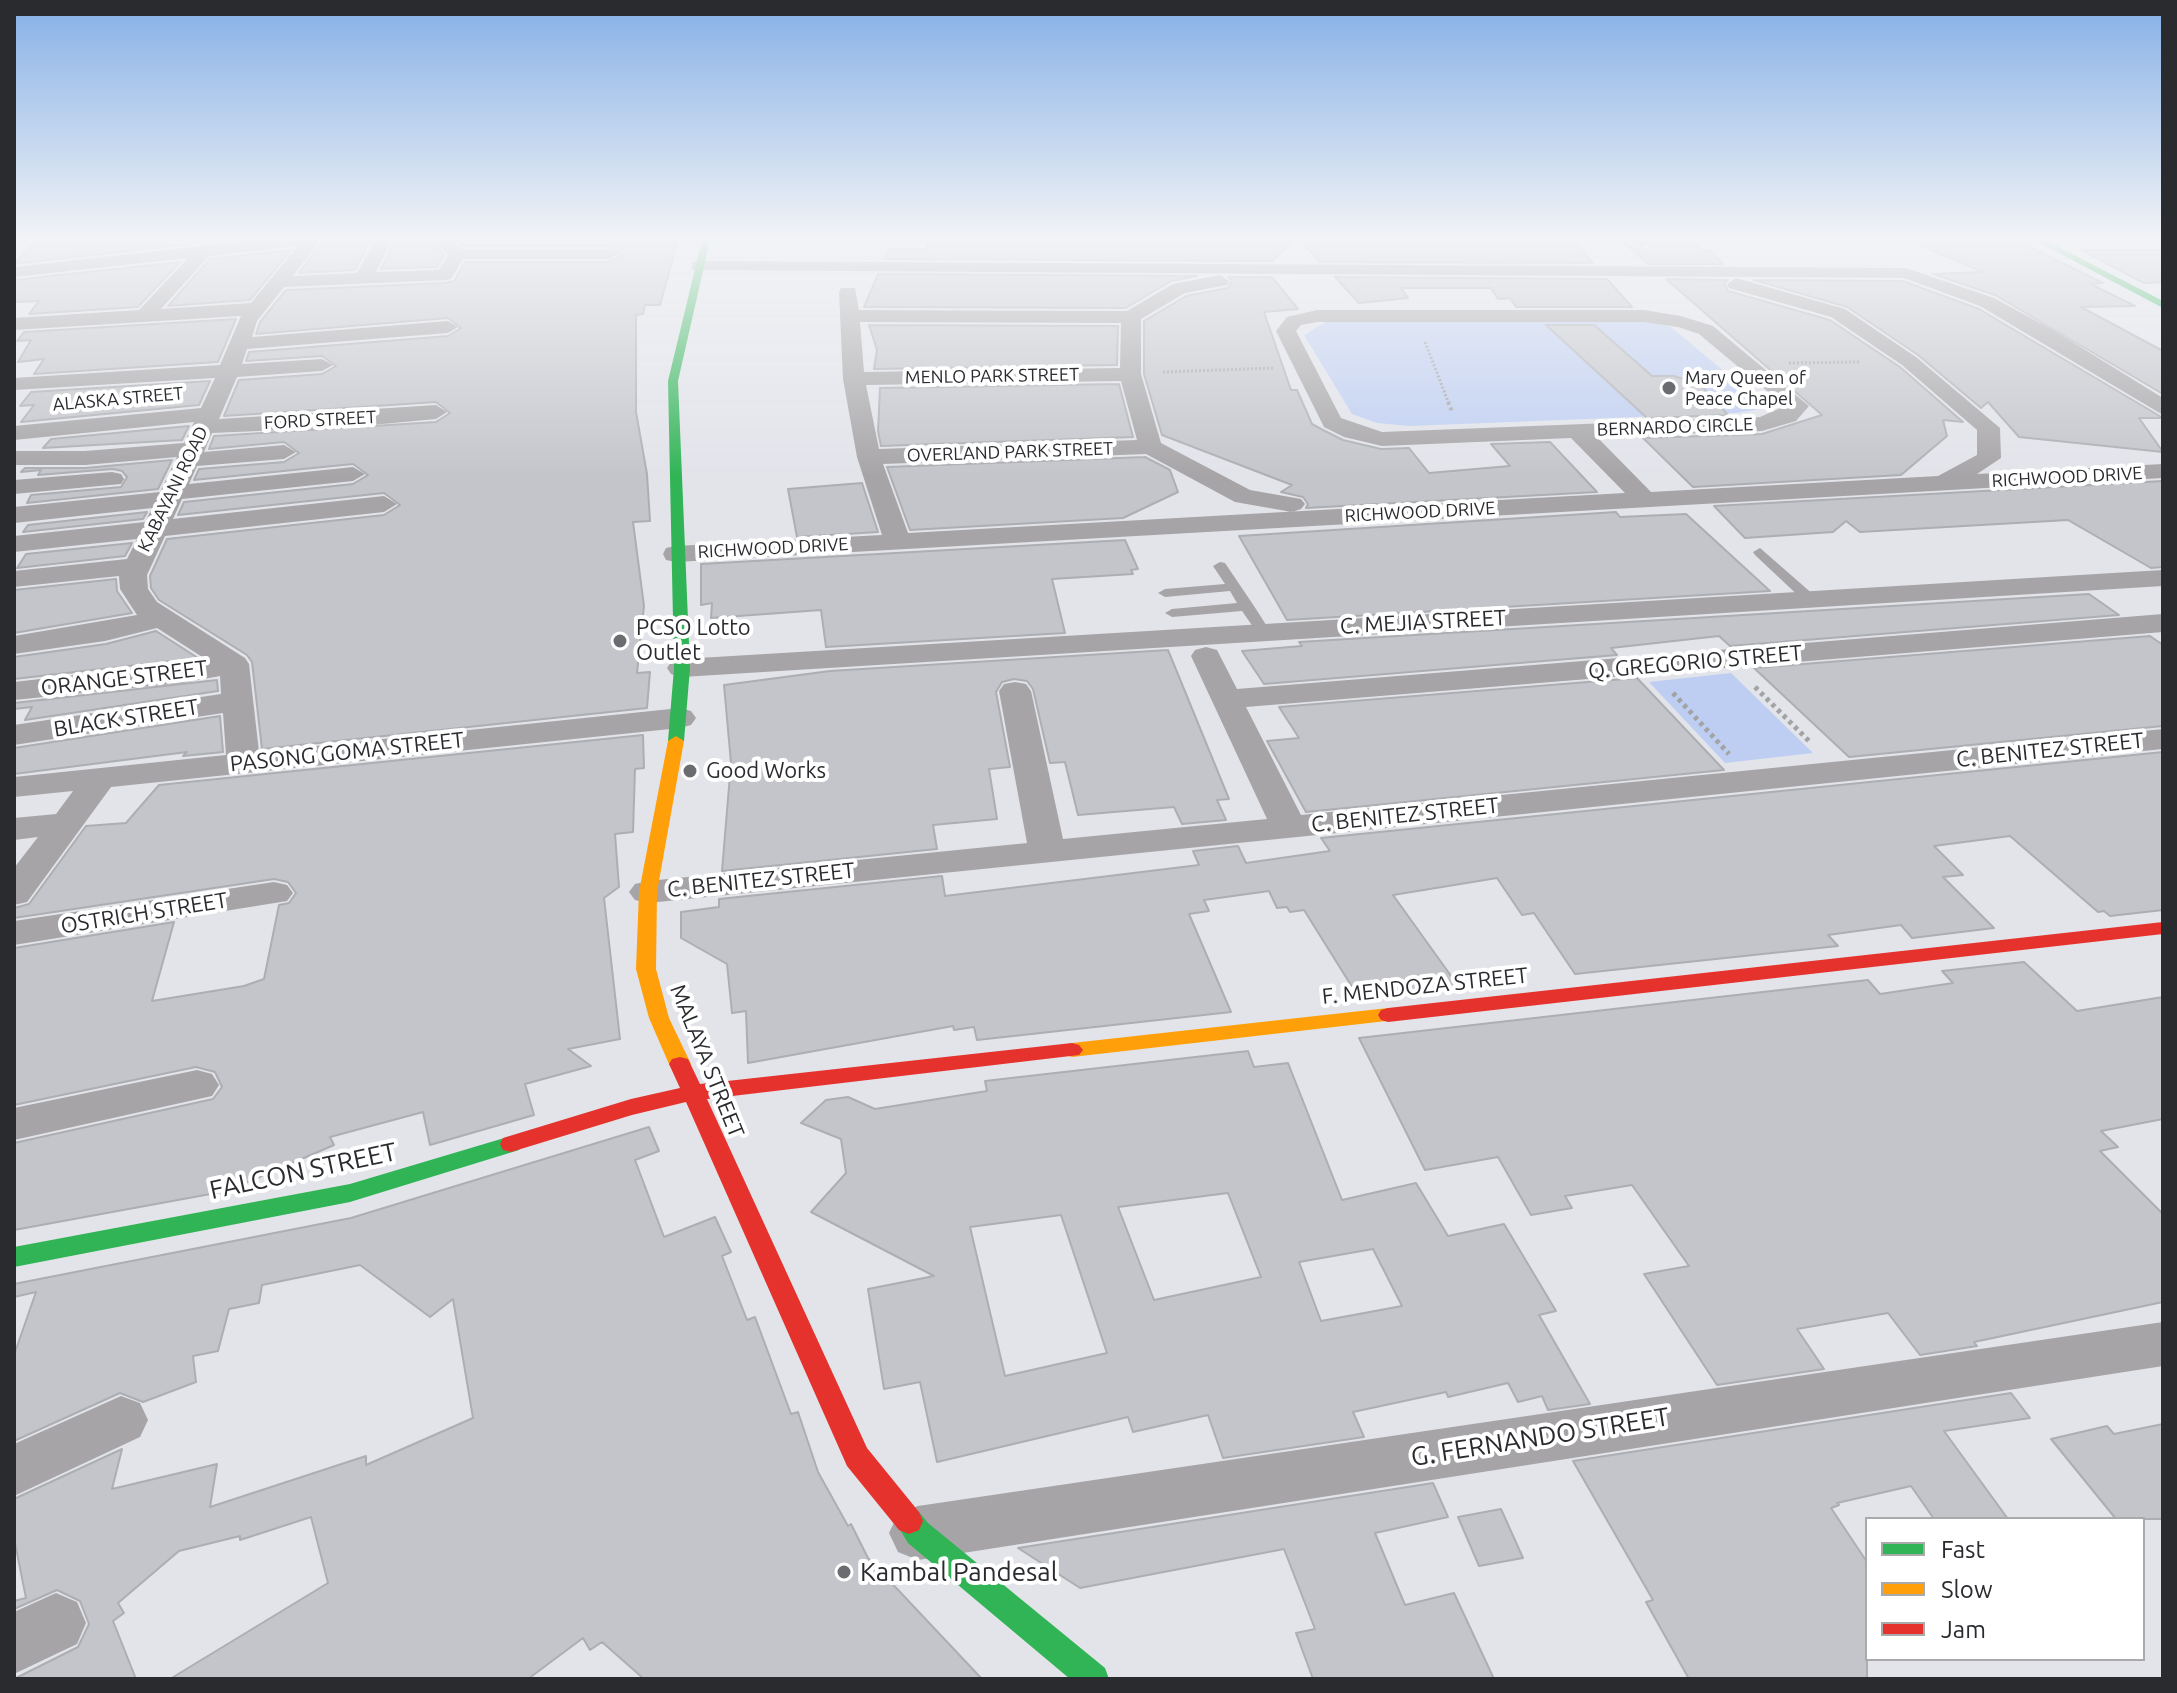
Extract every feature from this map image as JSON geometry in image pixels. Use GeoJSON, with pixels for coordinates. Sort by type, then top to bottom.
{"type":"FeatureCollection","features":[{"type":"Feature","properties":{"kind":"street"},"geometry":{"type":"LineString","coordinates":[[14,324],[81,319]]}},
{"type":"Feature","properties":{"kind":"street"},"geometry":{"type":"LineString","coordinates":[[177,319],[250,328]]}},
{"type":"Feature","properties":{"kind":"street","name":"KABAYANI ROAD"},"geometry":{"type":"LineString","coordinates":[[134,577],[154,528],[255,319]]}},
{"type":"Feature","properties":{"kind":"street","name":"MALAYA STREET"},"geometry":{"type":"LineString","coordinates":[[686,319],[673,381],[676,554],[682,668],[680,718],[648,892],[646,969],[659,1018],[857,1457],[918,1533],[1094,1679]]}},
{"type":"Feature","properties":{"kind":"street"},"geometry":{"type":"LineString","coordinates":[[850,319],[854,379],[869,457],[897,540]]}},
{"type":"Feature","properties":{"kind":"street"},"geometry":{"type":"LineString","coordinates":[[1131,319],[1130,374],[1150,447],[1244,497],[1365,515]]}},
{"type":"Feature","properties":{"kind":"street","name":"BERNARDO CIRCLE"},"geometry":{"type":"LineString","coordinates":[[1303,319],[1294,321],[1286,331],[1332,422],[1340,428],[1382,439],[1762,424],[1788,416],[1798,406],[1706,330],[1663,319]]}},
{"type":"Feature","properties":{"kind":"street"},"geometry":{"type":"LineString","coordinates":[[1847,319],[1909,361],[1989,428],[1989,458]]}},
{"type":"Feature","properties":{"kind":"street"},"geometry":{"type":"LineString","coordinates":[[2018,319],[2163,408]]}},
{"type":"Feature","properties":{"kind":"street"},"geometry":{"type":"LineString","coordinates":[[14,343],[250,328],[448,327]]}},
{"type":"Feature","properties":{"kind":"street"},"geometry":{"type":"LineString","coordinates":[[208,349],[250,328]]}},
{"type":"Feature","properties":{"kind":"street"},"geometry":{"type":"LineString","coordinates":[[14,363],[59,360]]}},
{"type":"Feature","properties":{"kind":"street"},"geometry":{"type":"LineString","coordinates":[[14,384],[225,381],[322,365]]}},
{"type":"Feature","properties":{"kind":"street","name":"MENLO PARK STREET"},"geometry":{"type":"LineString","coordinates":[[854,379],[1130,374]]}},
{"type":"Feature","properties":{"kind":"street","name":"ALASKA STREET"},"geometry":{"type":"LineString","coordinates":[[46,405],[225,381]]}},
{"type":"Feature","properties":{"kind":"street","name":"FORD STREET"},"geometry":{"type":"LineString","coordinates":[[188,459],[350,420],[436,412]]}},
{"type":"Feature","properties":{"kind":"street"},"geometry":{"type":"LineString","coordinates":[[1577,431],[1645,500]]}},
{"type":"Feature","properties":{"kind":"street"},"geometry":{"type":"LineString","coordinates":[[14,433],[188,459],[353,474]]}},
{"type":"Feature","properties":{"kind":"street","name":"OVERLAND PARK STREET"},"geometry":{"type":"LineString","coordinates":[[869,457],[1150,447]]}},
{"type":"Feature","properties":{"kind":"street"},"geometry":{"type":"LineString","coordinates":[[14,458],[188,459],[284,452]]}},
{"type":"Feature","properties":{"kind":"street"},"geometry":{"type":"LineString","coordinates":[[1989,458],[2033,478]]}},
{"type":"Feature","properties":{"kind":"street"},"geometry":{"type":"LineString","coordinates":[[1940,484],[1989,458]]}},
{"type":"Feature","properties":{"kind":"street"},"geometry":{"type":"LineString","coordinates":[[14,487],[188,459]]}},
{"type":"Feature","properties":{"kind":"street"},"geometry":{"type":"LineString","coordinates":[[14,515],[188,459]]}},
{"type":"Feature","properties":{"kind":"street","name":"RICHWOOD DRIVE"},"geometry":{"type":"LineString","coordinates":[[676,554],[2163,471]]}},
{"type":"Feature","properties":{"kind":"street"},"geometry":{"type":"LineString","coordinates":[[1221,523],[1244,497]]}},
{"type":"Feature","properties":{"kind":"street"},"geometry":{"type":"LineString","coordinates":[[14,544],[384,504]]}},
{"type":"Feature","properties":{"kind":"street"},"geometry":{"type":"LineString","coordinates":[[14,579],[134,577]]}},
{"type":"Feature","properties":{"kind":"street"},"geometry":{"type":"LineString","coordinates":[[14,602],[134,577]]}},
{"type":"Feature","properties":{"kind":"street"},"geometry":{"type":"LineString","coordinates":[[134,577],[141,602],[160,618],[234,664],[243,762]]}},
{"type":"Feature","properties":{"kind":"street","name":"C. MEJIA STREET"},"geometry":{"type":"LineString","coordinates":[[682,668],[2163,578]]}},
{"type":"Feature","properties":{"kind":"street"},"geometry":{"type":"LineString","coordinates":[[14,645],[105,632],[160,618]]}},
{"type":"Feature","properties":{"kind":"street","name":"Q. GREGORIO STREET"},"geometry":{"type":"LineString","coordinates":[[1226,699],[2163,623]]}},
{"type":"Feature","properties":{"kind":"street"},"geometry":{"type":"LineString","coordinates":[[1206,656],[1289,827]]}},
{"type":"Feature","properties":{"kind":"street","name":"ORANGE STREET"},"geometry":{"type":"LineString","coordinates":[[14,691],[182,674],[234,664]]}},
{"type":"Feature","properties":{"kind":"street"},"geometry":{"type":"LineString","coordinates":[[1015,691],[1047,851]]}},
{"type":"Feature","properties":{"kind":"street","name":"BLACK STREET"},"geometry":{"type":"LineString","coordinates":[[14,735],[237,701]]}},
{"type":"Feature","properties":{"kind":"street","name":"PASONG GOMA STREET"},"geometry":{"type":"LineString","coordinates":[[14,787],[680,718]]}},
{"type":"Feature","properties":{"kind":"street","name":"C. BENITEZ STREET"},"geometry":{"type":"LineString","coordinates":[[648,892],[2163,739]]}},
{"type":"Feature","properties":{"kind":"street"},"geometry":{"type":"LineString","coordinates":[[16,889],[101,777]]}},
{"type":"Feature","properties":{"kind":"street"},"geometry":{"type":"LineString","coordinates":[[14,829],[67,823]]}},
{"type":"Feature","properties":{"kind":"street","name":"OSTRICH STREET"},"geometry":{"type":"LineString","coordinates":[[14,933],[274,893]]}},
{"type":"Feature","properties":{"kind":"street","name":"F. MENDOZA STREET"},"geometry":{"type":"LineString","coordinates":[[692,1093],[2163,928]]}},
{"type":"Feature","properties":{"kind":"street"},"geometry":{"type":"LineString","coordinates":[[14,1124],[197,1085]]}},
{"type":"Feature","properties":{"kind":"street","name":"FALCON STREET"},"geometry":{"type":"LineString","coordinates":[[14,1257],[350,1193],[631,1107],[692,1093]]}},
{"type":"Feature","properties":{"kind":"street","name":"G. FERNANDO STREET"},"geometry":{"type":"LineString","coordinates":[[918,1533],[2163,1344]]}},
{"type":"Feature","properties":{"kind":"street"},"geometry":{"type":"LineString","coordinates":[[14,1471],[121,1420]]}},
{"type":"Feature","properties":{"kind":"lane"},"geometry":{"type":"LineString","coordinates":[[1760,552],[1810,599]]}},
{"type":"Feature","properties":{"kind":"lane"},"geometry":{"type":"LineString","coordinates":[[1220,566],[1263,631]]}},
{"type":"Feature","properties":{"kind":"lane"},"geometry":{"type":"LineString","coordinates":[[1165,593],[1233,587]]}},
{"type":"Feature","properties":{"kind":"lane"},"geometry":{"type":"LineString","coordinates":[[1172,613],[1247,606]]}},
{"type":"Feature","properties":{"kind":"path"},"geometry":{"type":"LineString","coordinates":[[1416,319],[1462,436]]}},
{"type":"Feature","properties":{"kind":"path"},"geometry":{"type":"LineString","coordinates":[[1748,364],[1909,361]]}},
{"type":"Feature","properties":{"kind":"path"},"geometry":{"type":"LineString","coordinates":[[1130,374],[1306,367]]}},
{"type":"Feature","properties":{"kind":"path"},"geometry":{"type":"LineString","coordinates":[[1728,660],[1839,771]]}},
{"type":"Feature","properties":{"kind":"path"},"geometry":{"type":"LineString","coordinates":[[1648,666],[1753,780]]}},
{"type":"Feature","properties":{"kind":"shaded area"},"geometry":{"type":"Polygon","coordinates":[[[1329,320],[1639,320],[1657,323],[1671,327],[1763,404],[1756,410],[1736,413],[1410,426],[1377,423],[1352,414],[1304,335],[1329,320]]]}},
{"type":"Feature","properties":{"kind":"shaded area"},"geometry":{"type":"Polygon","coordinates":[[[1731,673],[1813,753],[1725,763],[1649,682],[1731,673]]]}},
{"type":"Feature","properties":{"kind":"building"},"geometry":{"type":"Polygon","coordinates":[[[236,319],[218,362],[34,374],[44,359],[18,362],[31,340],[17,341],[24,332],[236,319]]]}},
{"type":"Feature","properties":{"kind":"building"},"geometry":{"type":"Polygon","coordinates":[[[262,319],[436,319],[256,334],[262,319]]]}},
{"type":"Feature","properties":{"kind":"building"},"geometry":{"type":"Polygon","coordinates":[[[449,319],[636,319],[636,412],[647,474],[650,521],[633,522],[644,606],[637,673],[650,672],[647,708],[262,749],[252,662],[247,655],[159,600],[151,588],[150,576],[167,539],[384,515],[400,505],[384,493],[178,515],[184,502],[353,484],[368,475],[353,464],[194,480],[199,469],[284,462],[299,453],[284,442],[209,449],[214,436],[436,422],[450,413],[436,402],[224,416],[239,380],[322,374],[336,366],[322,356],[246,361],[249,352],[448,336],[461,328],[449,319]]]}},
{"type":"Feature","properties":{"kind":"building"},"geometry":{"type":"Polygon","coordinates":[[[1266,319],[1291,390],[1297,390],[1312,424],[1343,440],[1381,449],[1409,448],[1429,473],[1510,466],[1491,444],[1550,442],[1597,492],[1306,508],[1308,504],[1303,497],[1281,492],[1292,485],[1162,435],[1144,374],[1144,321],[1266,319]]]}},
{"type":"Feature","properties":{"kind":"building"},"geometry":{"type":"Polygon","coordinates":[[[1712,319],[1830,320],[1900,367],[1963,422],[1943,420],[1947,436],[1901,475],[1693,487],[1643,438],[1762,434],[1822,415],[1712,319]]]}},
{"type":"Feature","properties":{"kind":"building"},"geometry":{"type":"Polygon","coordinates":[[[1865,319],[1996,319],[2163,418],[2139,418],[2163,452],[2019,437],[1988,402],[1981,408],[1918,355],[1865,319]]]}},
{"type":"Feature","properties":{"kind":"building"},"geometry":{"type":"Polygon","coordinates":[[[2036,319],[2103,319],[2163,351],[2163,394],[2036,319]]]}},
{"type":"Feature","properties":{"kind":"building"},"geometry":{"type":"Polygon","coordinates":[[[869,325],[1118,326],[1117,365],[874,369],[877,350],[869,325]]]}},
{"type":"Feature","properties":{"kind":"building"},"geometry":{"type":"Polygon","coordinates":[[[1546,325],[1594,325],[1652,376],[1673,376],[1699,383],[1728,415],[1647,418],[1546,325]]]}},
{"type":"Feature","properties":{"kind":"building"},"geometry":{"type":"Polygon","coordinates":[[[210,381],[199,405],[21,422],[34,405],[20,406],[31,392],[210,381]]]}},
{"type":"Feature","properties":{"kind":"building"},"geometry":{"type":"Polygon","coordinates":[[[1119,384],[1133,437],[881,446],[878,431],[880,388],[1119,384]]]}},
{"type":"Feature","properties":{"kind":"building"},"geometry":{"type":"Polygon","coordinates":[[[189,426],[182,440],[43,448],[51,439],[189,426]]]}},
{"type":"Feature","properties":{"kind":"building"},"geometry":{"type":"Polygon","coordinates":[[[1145,457],[1170,470],[1178,492],[1123,518],[910,530],[887,467],[1145,457]]]}},
{"type":"Feature","properties":{"kind":"building"},"geometry":{"type":"Polygon","coordinates":[[[172,460],[158,489],[27,503],[31,495],[121,487],[127,477],[122,471],[113,469],[38,475],[41,470],[21,472],[25,468],[85,468],[172,460]]]}},
{"type":"Feature","properties":{"kind":"building"},"geometry":{"type":"Polygon","coordinates":[[[2163,481],[2163,567],[2151,568],[2068,520],[1860,532],[1846,521],[1833,532],[1745,538],[1714,506],[2163,481]]]}},
{"type":"Feature","properties":{"kind":"building"},"geometry":{"type":"Polygon","coordinates":[[[862,483],[878,532],[797,537],[788,489],[862,483]]]}},
{"type":"Feature","properties":{"kind":"building"},"geometry":{"type":"Polygon","coordinates":[[[147,512],[143,519],[23,532],[28,525],[147,512]]]}},
{"type":"Feature","properties":{"kind":"building"},"geometry":{"type":"Polygon","coordinates":[[[1616,512],[1620,517],[1686,514],[1770,591],[1287,620],[1239,536],[1616,512]]]}},
{"type":"Feature","properties":{"kind":"building"},"geometry":{"type":"Polygon","coordinates":[[[1125,540],[1138,569],[1131,570],[1133,574],[1052,579],[1065,633],[826,647],[821,610],[711,618],[712,603],[701,605],[701,564],[1125,540]]]}},
{"type":"Feature","properties":{"kind":"building"},"geometry":{"type":"Polygon","coordinates":[[[132,543],[125,556],[17,568],[26,554],[132,543]]]}},
{"type":"Feature","properties":{"kind":"building"},"geometry":{"type":"Polygon","coordinates":[[[116,579],[117,591],[132,613],[14,633],[14,590],[116,579]]]}},
{"type":"Feature","properties":{"kind":"building"},"geometry":{"type":"Polygon","coordinates":[[[2089,594],[2119,615],[1730,646],[1719,636],[1611,648],[1617,655],[1264,684],[1242,651],[1302,646],[1299,642],[2089,594]]]}},
{"type":"Feature","properties":{"kind":"building"},"geometry":{"type":"Polygon","coordinates":[[[156,631],[198,658],[14,679],[14,657],[106,644],[156,631]]]}},
{"type":"Feature","properties":{"kind":"building"},"geometry":{"type":"Polygon","coordinates":[[[2150,636],[2163,645],[2163,726],[1849,757],[1754,668],[2150,636]]]}},
{"type":"Feature","properties":{"kind":"building"},"geometry":{"type":"Polygon","coordinates":[[[1168,650],[1229,799],[1217,800],[1226,820],[1182,824],[1174,807],[1078,815],[1065,762],[1050,763],[1033,689],[1027,681],[1014,679],[1002,682],[996,692],[1010,767],[989,769],[997,819],[933,825],[937,849],[722,871],[731,763],[724,685],[830,671],[1168,650]]]}},
{"type":"Feature","properties":{"kind":"building"},"geometry":{"type":"Polygon","coordinates":[[[1637,678],[1724,770],[1306,812],[1267,741],[1299,738],[1279,707],[1637,678]]]}},
{"type":"Feature","properties":{"kind":"building"},"geometry":{"type":"Polygon","coordinates":[[[217,680],[218,691],[25,720],[32,707],[14,709],[14,703],[217,680]]]}},
{"type":"Feature","properties":{"kind":"building"},"geometry":{"type":"Polygon","coordinates":[[[220,716],[223,752],[183,756],[187,752],[14,774],[14,748],[220,716]]]}},
{"type":"Feature","properties":{"kind":"building"},"geometry":{"type":"Polygon","coordinates":[[[643,735],[644,768],[635,769],[633,832],[615,834],[619,887],[604,898],[620,1039],[568,1049],[591,1066],[525,1084],[534,1115],[430,1145],[423,1112],[330,1137],[334,1145],[227,1191],[14,1230],[14,1143],[213,1099],[222,1087],[215,1072],[196,1067],[14,1105],[14,948],[174,922],[152,1001],[244,986],[264,979],[279,905],[289,903],[296,893],[288,882],[274,879],[14,918],[14,908],[29,904],[86,826],[126,823],[159,785],[643,735]]]}},
{"type":"Feature","properties":{"kind":"building"},"geometry":{"type":"Polygon","coordinates":[[[2163,752],[2163,910],[2110,916],[2104,911],[2098,912],[2010,836],[1934,846],[1963,875],[1943,877],[1994,928],[1912,938],[1901,925],[1828,935],[1838,946],[1575,974],[1534,913],[1522,915],[1497,878],[1393,895],[1459,987],[1359,998],[1304,910],[1290,912],[1287,907],[1277,908],[1269,891],[1204,900],[1209,911],[1189,914],[1231,1012],[977,1040],[974,1027],[954,1030],[953,1026],[748,1063],[746,1011],[732,1013],[727,964],[681,938],[681,912],[719,907],[719,899],[942,876],[945,896],[1199,865],[1193,851],[1238,846],[1246,863],[1330,851],[1321,838],[2163,752]]]}},
{"type":"Feature","properties":{"kind":"building"},"geometry":{"type":"Polygon","coordinates":[[[2024,962],[2077,1011],[2163,997],[2163,1119],[2101,1131],[2118,1147],[2100,1151],[2163,1214],[2163,1302],[1974,1342],[1977,1346],[1920,1355],[1888,1313],[1797,1329],[1824,1369],[1717,1385],[1644,1274],[1689,1266],[1632,1185],[1565,1196],[1572,1208],[1531,1215],[1498,1157],[1425,1170],[1359,1038],[1868,980],[1880,994],[1953,983],[1942,971],[2024,962]]]}},
{"type":"Feature","properties":{"kind":"building"},"geometry":{"type":"Polygon","coordinates":[[[1248,1051],[1254,1067],[1288,1063],[1342,1200],[1416,1183],[1448,1236],[1504,1224],[1556,1311],[1539,1315],[1590,1404],[1548,1410],[1542,1396],[1518,1402],[1508,1383],[1448,1397],[1446,1392],[1353,1412],[1364,1437],[1223,1458],[1208,1415],[1133,1432],[1128,1417],[937,1462],[920,1382],[884,1389],[868,1289],[934,1276],[811,1212],[846,1173],[841,1139],[801,1123],[826,1100],[848,1097],[875,1109],[987,1091],[985,1081],[1248,1051]],[[1228,1193],[1118,1207],[1154,1300],[1261,1277],[1228,1193]],[[1061,1215],[970,1227],[1005,1376],[1107,1353],[1061,1215]],[[1373,1249],[1299,1262],[1321,1321],[1402,1306],[1373,1249]]]}},
{"type":"Feature","properties":{"kind":"building"},"geometry":{"type":"Polygon","coordinates":[[[649,1127],[659,1151],[635,1160],[664,1237],[715,1217],[731,1252],[722,1256],[747,1320],[755,1317],[791,1414],[798,1412],[818,1472],[848,1526],[851,1524],[868,1558],[982,1679],[644,1679],[602,1642],[590,1650],[583,1638],[528,1679],[170,1679],[328,1583],[311,1517],[240,1540],[240,1536],[179,1551],[118,1603],[124,1613],[113,1621],[136,1679],[14,1679],[78,1647],[89,1624],[80,1601],[57,1590],[14,1609],[14,1601],[26,1598],[14,1538],[14,1499],[122,1449],[112,1489],[217,1464],[210,1507],[366,1456],[366,1465],[473,1418],[453,1299],[430,1317],[360,1265],[262,1285],[259,1303],[229,1309],[218,1351],[193,1356],[196,1382],[143,1402],[120,1393],[14,1441],[14,1355],[36,1292],[14,1297],[14,1284],[351,1218],[649,1127]]]}},
{"type":"Feature","properties":{"kind":"building"},"geometry":{"type":"Polygon","coordinates":[[[2011,1393],[2030,1418],[1944,1431],[2007,1517],[1933,1517],[1911,1486],[1837,1503],[1839,1505],[1831,1508],[1865,1559],[1867,1679],[1689,1679],[1646,1602],[1653,1600],[1573,1461],[2011,1393]]]}},
{"type":"Feature","properties":{"kind":"building"},"geometry":{"type":"Polygon","coordinates":[[[2163,1424],[2163,1519],[2114,1517],[2051,1439],[2107,1426],[2114,1434],[2163,1424]]]}},
{"type":"Feature","properties":{"kind":"building"},"geometry":{"type":"Polygon","coordinates":[[[1433,1483],[1448,1517],[1375,1533],[1405,1605],[1454,1593],[1494,1679],[1313,1679],[1296,1633],[1315,1629],[1284,1549],[1080,1588],[1018,1548],[1433,1483]]]}},
{"type":"Feature","properties":{"kind":"building"},"geometry":{"type":"Polygon","coordinates":[[[1501,1509],[1523,1558],[1479,1566],[1458,1517],[1501,1509]]]}},
{"type":"Feature","properties":{"kind":"traffic: fast"},"geometry":{"type":"LineString","coordinates":[[676,741],[682,668],[673,381],[688,319]]}},
{"type":"Feature","properties":{"kind":"traffic: fast"},"geometry":{"type":"LineString","coordinates":[[14,1257],[350,1193],[511,1144]]}},
{"type":"Feature","properties":{"kind":"traffic: fast"},"geometry":{"type":"LineString","coordinates":[[909,1521],[918,1533],[1094,1679]]}},
{"type":"Feature","properties":{"kind":"traffic: slow"},"geometry":{"type":"LineString","coordinates":[[676,741],[648,892],[646,969],[659,1018],[680,1064]]}},
{"type":"Feature","properties":{"kind":"traffic: slow"},"geometry":{"type":"LineString","coordinates":[[1072,1050],[1388,1015]]}},
{"type":"Feature","properties":{"kind":"traffic: jam"},"geometry":{"type":"LineString","coordinates":[[1388,1015],[2163,928]]}},
{"type":"Feature","properties":{"kind":"traffic: jam"},"geometry":{"type":"LineString","coordinates":[[511,1144],[631,1107],[692,1093],[1072,1050]]}},
{"type":"Feature","properties":{"kind":"traffic: jam"},"geometry":{"type":"LineString","coordinates":[[680,1064],[857,1457],[909,1521]]}},
{"type":"Feature","properties":{"kind":"place","name":"Mary Queen of Peace Chapel"},"geometry":{"type":"Point","coordinates":[1669,388]}},
{"type":"Feature","properties":{"kind":"place","name":"PCSO Lotto Outlet"},"geometry":{"type":"Point","coordinates":[620,641]}},
{"type":"Feature","properties":{"kind":"place","name":"Good Works"},"geometry":{"type":"Point","coordinates":[690,771]}},
{"type":"Feature","properties":{"kind":"place","name":"Kambal Pandesal"},"geometry":{"type":"Point","coordinates":[844,1572]}}]}
